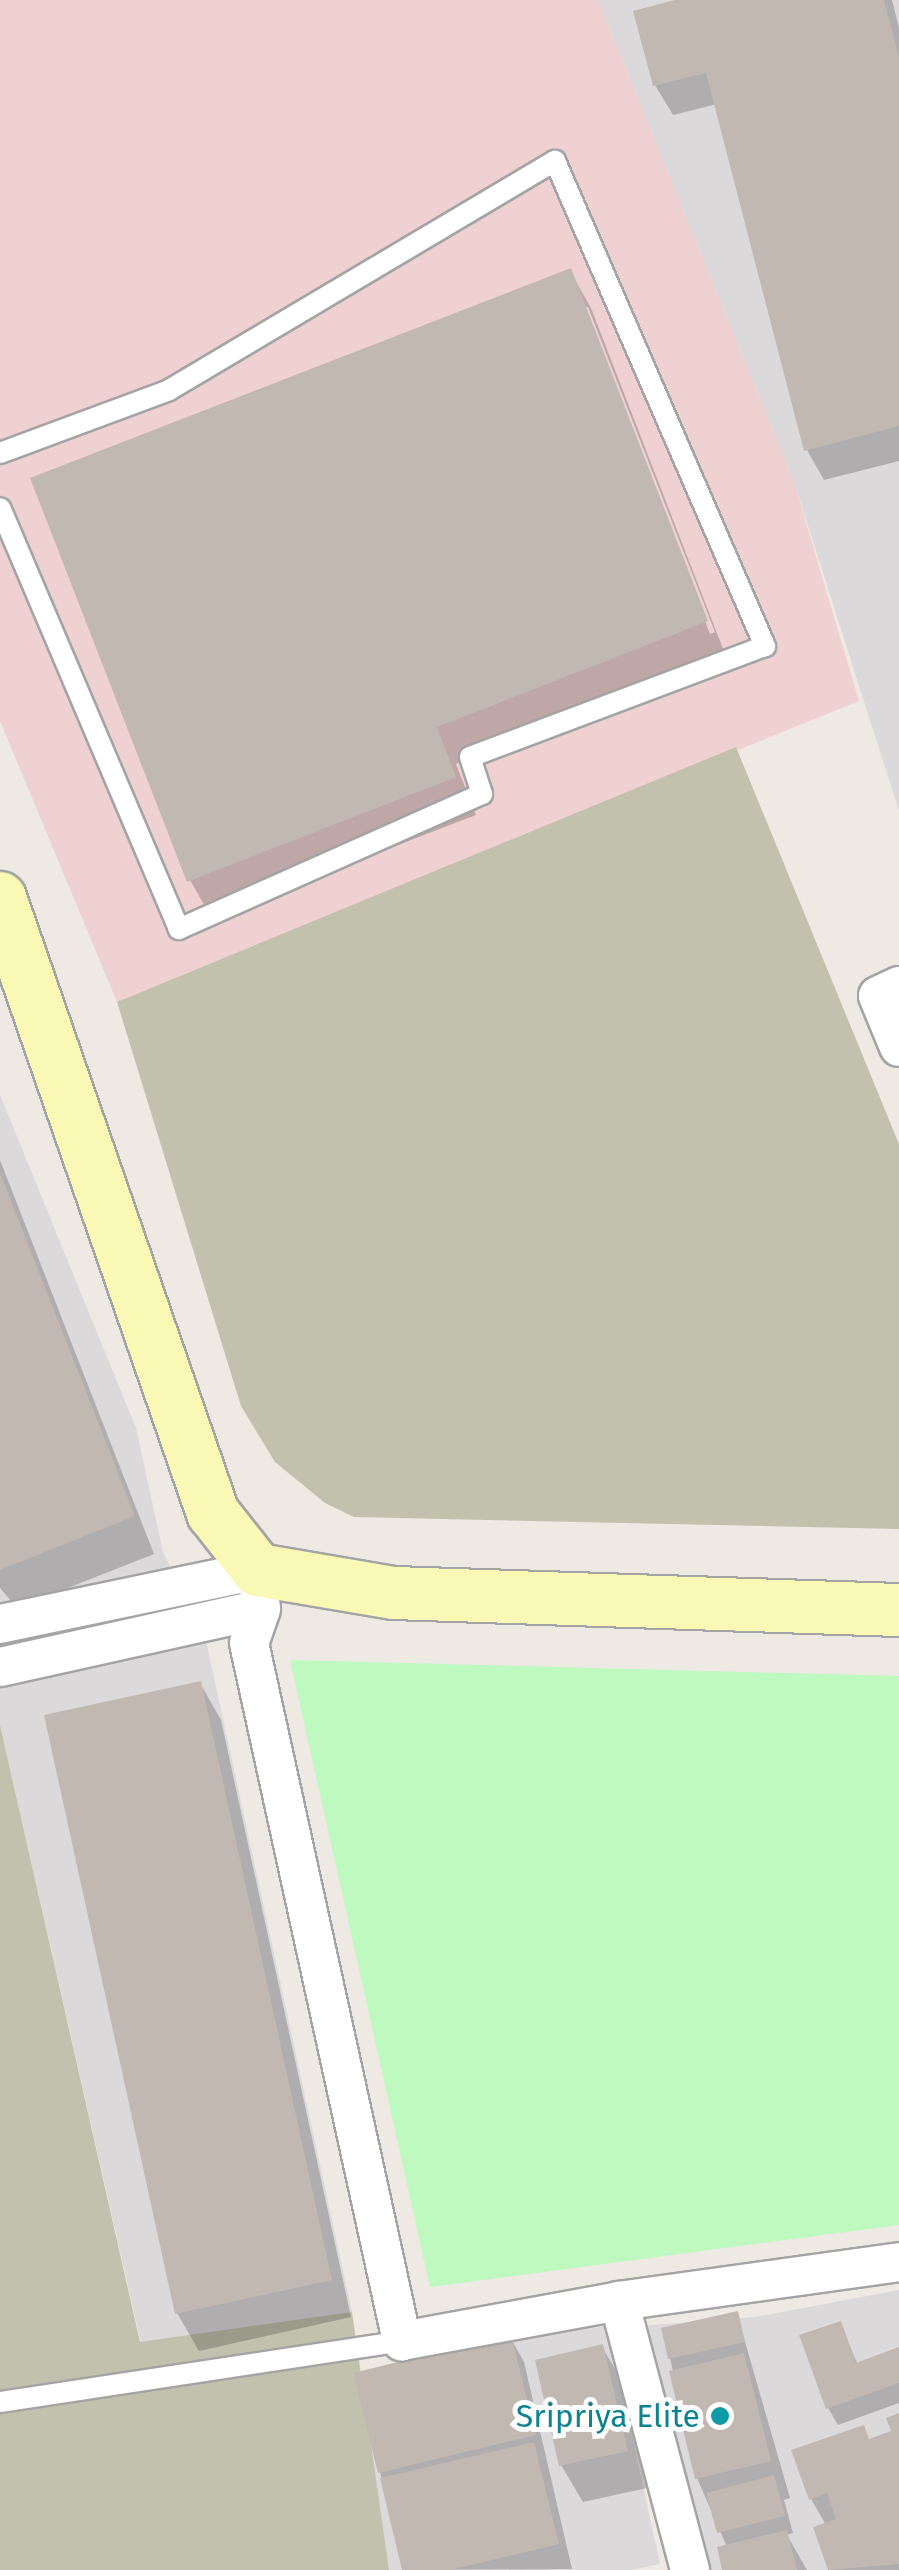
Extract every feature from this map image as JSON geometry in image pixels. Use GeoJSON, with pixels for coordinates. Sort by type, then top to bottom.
{"type":"FeatureCollection","features":[{"type":"Feature","properties":{"kind":"street"},"geometry":{"type":"LineString","coordinates":[[0,898],[212,1513],[260,1590],[249,1643],[402,2341],[619,2301],[899,2262]]}},
{"type":"Feature","properties":{"kind":"street"},"geometry":{"type":"LineString","coordinates":[[899,986],[878,996],[899,1048]]}},
{"type":"Feature","properties":{"kind":"street"},"geometry":{"type":"LineString","coordinates":[[0,1666],[260,1590]]}},
{"type":"Feature","properties":{"kind":"street"},"geometry":{"type":"LineString","coordinates":[[0,1624],[260,1590],[899,1610]]}},
{"type":"Feature","properties":{"kind":"street"},"geometry":{"type":"LineString","coordinates":[[619,2301],[690,2570]]}},
{"type":"Feature","properties":{"kind":"lane"},"geometry":{"type":"LineString","coordinates":[[0,453],[169,390],[556,161],[765,646],[470,757],[482,794],[179,929],[0,508]]}},
{"type":"Feature","properties":{"kind":"lane"},"geometry":{"type":"LineString","coordinates":[[0,2402],[402,2341]]}},
{"type":"Feature","properties":{"kind":"shaded area"},"geometry":{"type":"Polygon","coordinates":[[[0,0],[598,0],[794,482],[859,701],[117,1002],[0,721],[0,0]]]}},
{"type":"Feature","properties":{"kind":"shaded area"},"geometry":{"type":"Polygon","coordinates":[[[598,0],[899,0],[899,811],[794,482],[598,0]]]}},
{"type":"Feature","properties":{"kind":"shaded area"},"geometry":{"type":"Polygon","coordinates":[[[736,747],[899,1144],[899,1529],[354,1517],[325,1503],[275,1462],[241,1406],[117,1002],[736,747]]]}},
{"type":"Feature","properties":{"kind":"shaded area"},"geometry":{"type":"Polygon","coordinates":[[[0,1095],[136,1428],[163,1552],[206,1641],[352,2312],[141,2343],[0,1725],[0,1095]]]}},
{"type":"Feature","properties":{"kind":"shaded area"},"geometry":{"type":"Polygon","coordinates":[[[0,1725],[140,2342],[352,2312],[389,2570],[0,2570],[0,1725]]]}},
{"type":"Feature","properties":{"kind":"shaded area"},"geometry":{"type":"Polygon","coordinates":[[[899,2290],[899,2570],[701,2570],[640,2326],[755,2317],[899,2290]]]}},
{"type":"Feature","properties":{"kind":"shaded area"},"geometry":{"type":"Polygon","coordinates":[[[608,2326],[660,2564],[631,2570],[389,2570],[356,2373],[518,2338],[608,2326]]]}},
{"type":"Feature","properties":{"kind":"green space"},"geometry":{"type":"Polygon","coordinates":[[[290,1660],[899,1676],[899,2225],[430,2287],[290,1660]]]}},
{"type":"Feature","properties":{"kind":"building"},"geometry":{"type":"Polygon","coordinates":[[[675,0],[884,0],[899,57],[899,426],[804,451],[706,73],[653,86],[633,11],[675,0]]]}},
{"type":"Feature","properties":{"kind":"building"},"geometry":{"type":"Polygon","coordinates":[[[571,268],[708,621],[437,727],[456,777],[187,882],[30,478],[571,268]]]}},
{"type":"Feature","properties":{"kind":"building"},"geometry":{"type":"Polygon","coordinates":[[[0,1173],[135,1516],[0,1570],[0,1173]]]}},
{"type":"Feature","properties":{"kind":"building"},"geometry":{"type":"Polygon","coordinates":[[[201,1681],[332,2280],[175,2314],[44,1715],[201,1681]]]}},
{"type":"Feature","properties":{"kind":"building"},"geometry":{"type":"Polygon","coordinates":[[[738,2311],[745,2342],[668,2359],[661,2328],[738,2311]]]}},
{"type":"Feature","properties":{"kind":"building"},"geometry":{"type":"Polygon","coordinates":[[[841,2321],[856,2363],[899,2347],[899,2383],[826,2409],[799,2335],[841,2321]]]}},
{"type":"Feature","properties":{"kind":"building"},"geometry":{"type":"Polygon","coordinates":[[[511,2334],[536,2435],[378,2473],[353,2373],[511,2334]]]}},
{"type":"Feature","properties":{"kind":"building"},"geometry":{"type":"Polygon","coordinates":[[[603,2344],[628,2451],[559,2466],[535,2360],[603,2344]]]}},
{"type":"Feature","properties":{"kind":"building","name":"Sripriya Elite"},"geometry":{"type":"Polygon","coordinates":[[[744,2353],[771,2461],[695,2479],[669,2371],[744,2353]]]}},
{"type":"Feature","properties":{"kind":"building"},"geometry":{"type":"Polygon","coordinates":[[[899,2413],[899,2564],[828,2570],[813,2527],[836,2519],[827,2493],[809,2500],[791,2450],[864,2425],[869,2439],[891,2431],[886,2418],[899,2413]]]}},
{"type":"Feature","properties":{"kind":"building"},"geometry":{"type":"Polygon","coordinates":[[[534,2442],[559,2544],[450,2570],[402,2570],[380,2478],[534,2442]]]}},
{"type":"Feature","properties":{"kind":"building"},"geometry":{"type":"Polygon","coordinates":[[[774,2475],[785,2516],[717,2533],[706,2493],[774,2475]]]}},
{"type":"Feature","properties":{"kind":"building"},"geometry":{"type":"Polygon","coordinates":[[[787,2530],[797,2570],[722,2570],[717,2547],[787,2530]]]}},
{"type":"Feature","properties":{"kind":"place","name":"Sripriya Elite"},"geometry":{"type":"Point","coordinates":[720,2416]}}]}
